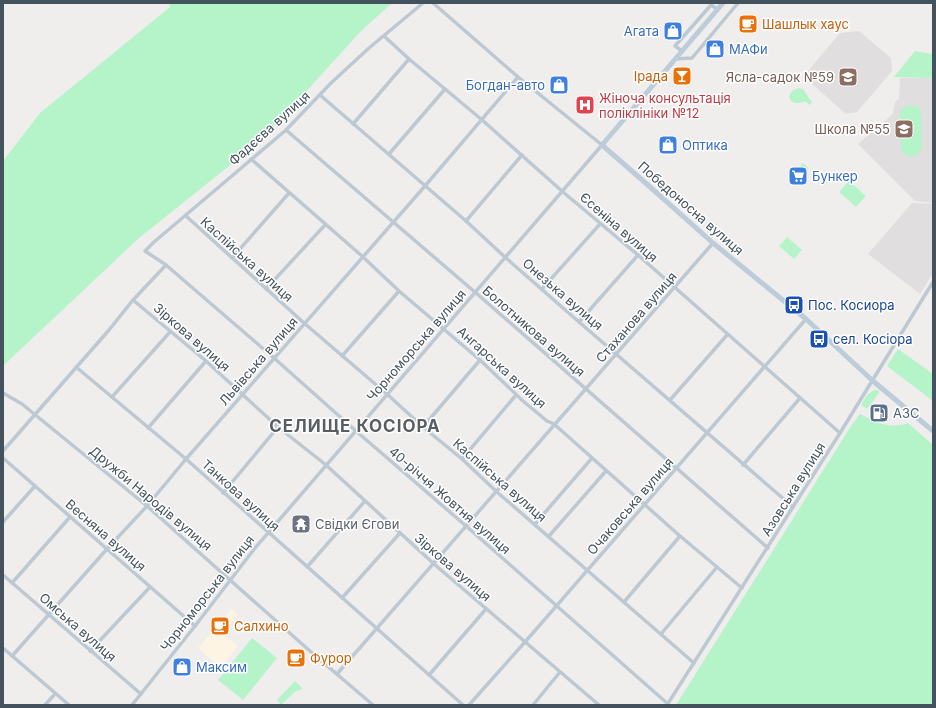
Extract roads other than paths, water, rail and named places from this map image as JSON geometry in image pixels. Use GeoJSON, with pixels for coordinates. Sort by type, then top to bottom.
{"type":"FeatureCollection","features":[{"type":"Feature","properties":{"kind":"street","name":"Фадєєва вулиця"},"geometry":{"type":"LineString","coordinates":[[145,251],[286,130],[331,83],[423,3]]}},
{"type":"Feature","properties":{"kind":"street","name":"Победоносна вулиця"},"geometry":{"type":"LineString","coordinates":[[433,3],[518,77],[602,145],[713,243],[806,319],[873,381],[933,431]]}},
{"type":"Feature","properties":{"kind":"street","name":"Чорноморська вулиця"},"geometry":{"type":"LineString","coordinates":[[132,705],[196,626],[268,532],[563,192],[723,3]]}},
{"type":"Feature","properties":{"kind":"street"},"geometry":{"type":"LineString","coordinates":[[675,59],[692,58],[738,3]]}},
{"type":"Feature","properties":{"kind":"street"},"geometry":{"type":"LineString","coordinates":[[682,51],[675,46],[711,5],[717,9]]}},
{"type":"Feature","properties":{"kind":"street","name":"Єсеніна вулиця"},"geometry":{"type":"LineString","coordinates":[[384,36],[600,224],[638,255],[674,289],[840,434]]}},
{"type":"Feature","properties":{"kind":"street"},"geometry":{"type":"LineString","coordinates":[[353,124],[409,59]]}},
{"type":"Feature","properties":{"kind":"street","name":"Львівська вулиця"},"geometry":{"type":"LineString","coordinates":[[12,656],[147,506],[186,459],[362,256],[425,186],[518,77]]}},
{"type":"Feature","properties":{"kind":"street"},"geometry":{"type":"LineString","coordinates":[[389,154],[445,89]]}},
{"type":"Feature","properties":{"kind":"street","name":"Онезька вулиця"},"geometry":{"type":"LineString","coordinates":[[320,95],[466,220],[542,290],[793,507]]}},
{"type":"Feature","properties":{"kind":"street","name":"Болотникова вулиця"},"geometry":{"type":"LineString","coordinates":[[286,130],[476,293],[768,548]]}},
{"type":"Feature","properties":{"kind":"street"},"geometry":{"type":"LineString","coordinates":[[466,220],[522,155]]}},
{"type":"Feature","properties":{"kind":"street","name":"Ангарська вулиця"},"geometry":{"type":"LineString","coordinates":[[251,159],[362,256],[398,291],[480,360],[516,395],[547,421],[554,424],[680,536],[742,588]]}},
{"type":"Feature","properties":{"kind":"street"},"geometry":{"type":"LineString","coordinates":[[232,258],[289,193]]}},
{"type":"Feature","properties":{"kind":"street","name":"Каспійська вулиця"},"geometry":{"type":"LineString","coordinates":[[186,216],[304,323],[462,459],[497,492],[588,569],[694,663]]}},
{"type":"Feature","properties":{"kind":"street"},"geometry":{"type":"LineString","coordinates":[[542,290],[600,224]]}},
{"type":"Feature","properties":{"kind":"street"},"geometry":{"type":"LineString","coordinates":[[266,289],[325,225]]}},
{"type":"Feature","properties":{"kind":"street","name":"Стаханова вулиця"},"geometry":{"type":"LineString","coordinates":[[337,674],[497,492],[554,424],[617,355],[713,243]]}},
{"type":"Feature","properties":{"kind":"street","name":"40-річчя Жовтня вулиця"},"geometry":{"type":"LineString","coordinates":[[145,251],[166,265],[274,358],[668,704]]}},
{"type":"Feature","properties":{"kind":"street"},"geometry":{"type":"LineString","coordinates":[[579,322],[638,255]]}},
{"type":"Feature","properties":{"kind":"street"},"geometry":{"type":"LineString","coordinates":[[3,451],[109,330],[133,300],[166,265]]}},
{"type":"Feature","properties":{"kind":"street","name":"Азовська вулиця"},"geometry":{"type":"LineString","coordinates":[[668,704],[840,434],[933,282]]}},
{"type":"Feature","properties":{"kind":"street"},"geometry":{"type":"LineString","coordinates":[[342,356],[398,291]]}},
{"type":"Feature","properties":{"kind":"street","name":"Зіркова вулиця"},"geometry":{"type":"LineString","coordinates":[[133,300],[206,361],[278,427],[326,465],[434,564],[597,705]]}},
{"type":"Feature","properties":{"kind":"street","name":"Очаковська вулиця"},"geometry":{"type":"LineString","coordinates":[[469,705],[806,319]]}},
{"type":"Feature","properties":{"kind":"street"},"geometry":{"type":"LineString","coordinates":[[112,397],[170,332]]}},
{"type":"Feature","properties":{"kind":"street"},"geometry":{"type":"LineString","coordinates":[[670,400],[727,335]]}},
{"type":"Feature","properties":{"kind":"street"},"geometry":{"type":"LineString","coordinates":[[423,427],[480,360]]}},
{"type":"Feature","properties":{"kind":"street"},"geometry":{"type":"LineString","coordinates":[[148,428],[206,361]]}},
{"type":"Feature","properties":{"kind":"street","name":"Танкова вулиця"},"geometry":{"type":"LineString","coordinates":[[76,367],[186,459],[463,705]]}},
{"type":"Feature","properties":{"kind":"street","name":"Дружби Народів вулиця"},"geometry":{"type":"LineString","coordinates":[[3,393],[22,404],[35,414],[147,506],[373,705]]}},
{"type":"Feature","properties":{"kind":"street"},"geometry":{"type":"LineString","coordinates":[[462,459],[516,395]]}},
{"type":"Feature","properties":{"kind":"street"},"geometry":{"type":"LineString","coordinates":[[743,465],[800,398]]}},
{"type":"Feature","properties":{"kind":"street"},"geometry":{"type":"LineString","coordinates":[[223,493],[278,427]]}},
{"type":"Feature","properties":{"kind":"street","name":"Весняна вулиця"},"geometry":{"type":"LineString","coordinates":[[3,458],[196,626]]}},
{"type":"Feature","properties":{"kind":"street"},"geometry":{"type":"LineString","coordinates":[[535,524],[592,458]]}},
{"type":"Feature","properties":{"kind":"street"},"geometry":{"type":"LineString","coordinates":[[549,536],[606,471]]}},
{"type":"Feature","properties":{"kind":"street"},"geometry":{"type":"LineString","coordinates":[[3,522],[35,486]]}},
{"type":"Feature","properties":{"kind":"street"},"geometry":{"type":"LineString","coordinates":[[307,567],[365,501]]}},
{"type":"Feature","properties":{"kind":"street"},"geometry":{"type":"LineString","coordinates":[[12,583],[70,517]]}},
{"type":"Feature","properties":{"kind":"street"},"geometry":{"type":"LineString","coordinates":[[342,598],[400,533]]}},
{"type":"Feature","properties":{"kind":"street"},"geometry":{"type":"LineString","coordinates":[[624,602],[680,536]]}},
{"type":"Feature","properties":{"kind":"street"},"geometry":{"type":"LineString","coordinates":[[661,634],[717,567]]}},
{"type":"Feature","properties":{"kind":"street","name":"Омська вулиця"},"geometry":{"type":"LineString","coordinates":[[3,575],[141,694]]}},
{"type":"Feature","properties":{"kind":"street"},"geometry":{"type":"LineString","coordinates":[[90,651],[150,587]]}},
{"type":"Feature","properties":{"kind":"street"},"geometry":{"type":"LineString","coordinates":[[429,675],[486,609]]}},
{"type":"Feature","properties":{"kind":"street"},"geometry":{"type":"LineString","coordinates":[[3,648],[69,705]]}},
{"type":"Feature","properties":{"kind":"street"},"geometry":{"type":"LineString","coordinates":[[533,705],[560,672]]}},
{"type":"Feature","properties":{"kind":"street"},"geometry":{"type":"LineString","coordinates":[[45,705],[55,694]]}},
{"type":"Feature","properties":{"kind":"place","name":"Шашлык хаус"},"geometry":{"type":"Point","coordinates":[748,24]}},
{"type":"Feature","properties":{"kind":"place","name":"Агата"},"geometry":{"type":"Point","coordinates":[673,31]}},
{"type":"Feature","properties":{"kind":"place","name":"МАФи"},"geometry":{"type":"Point","coordinates":[715,49]}},
{"type":"Feature","properties":{"kind":"place","name":"Ірада"},"geometry":{"type":"Point","coordinates":[682,76]}},
{"type":"Feature","properties":{"kind":"place","name":"Ясла-садок №59"},"geometry":{"type":"Point","coordinates":[848,77]}},
{"type":"Feature","properties":{"kind":"place","name":"Богдан-авто"},"geometry":{"type":"Point","coordinates":[559,85]}},
{"type":"Feature","properties":{"kind":"place","name":"Жіноча консультація поліклініки №12"},"geometry":{"type":"Point","coordinates":[585,105]}},
{"type":"Feature","properties":{"kind":"place","name":"Школа №55"},"geometry":{"type":"Point","coordinates":[904,129]}},
{"type":"Feature","properties":{"kind":"place","name":"Оптика"},"geometry":{"type":"Point","coordinates":[668,145]}},
{"type":"Feature","properties":{"kind":"place","name":"Бункер"},"geometry":{"type":"Point","coordinates":[798,176]}},
{"type":"Feature","properties":{"kind":"place","name":"Пос. Косиора"},"geometry":{"type":"Point","coordinates":[794,305]}},
{"type":"Feature","properties":{"kind":"place","name":"сел. Косіора"},"geometry":{"type":"Point","coordinates":[819,339]}},
{"type":"Feature","properties":{"kind":"place","name":"АЗС"},"geometry":{"type":"Point","coordinates":[879,413]}},
{"type":"Feature","properties":{"kind":"place","name":"Свідки Єгови"},"geometry":{"type":"Point","coordinates":[301,524]}},
{"type":"Feature","properties":{"kind":"place","name":"Салхино"},"geometry":{"type":"Point","coordinates":[220,626]}},
{"type":"Feature","properties":{"kind":"place","name":"Фурор"},"geometry":{"type":"Point","coordinates":[296,658]}},
{"type":"Feature","properties":{"kind":"place","name":"Максим"},"geometry":{"type":"Point","coordinates":[182,667]}},
{"type":"Feature","properties":{"kind":"district","name":"СЕЛИЩЕ КОСІОРА"},"geometry":{"type":"Point","coordinates":[355,426]}}]}
